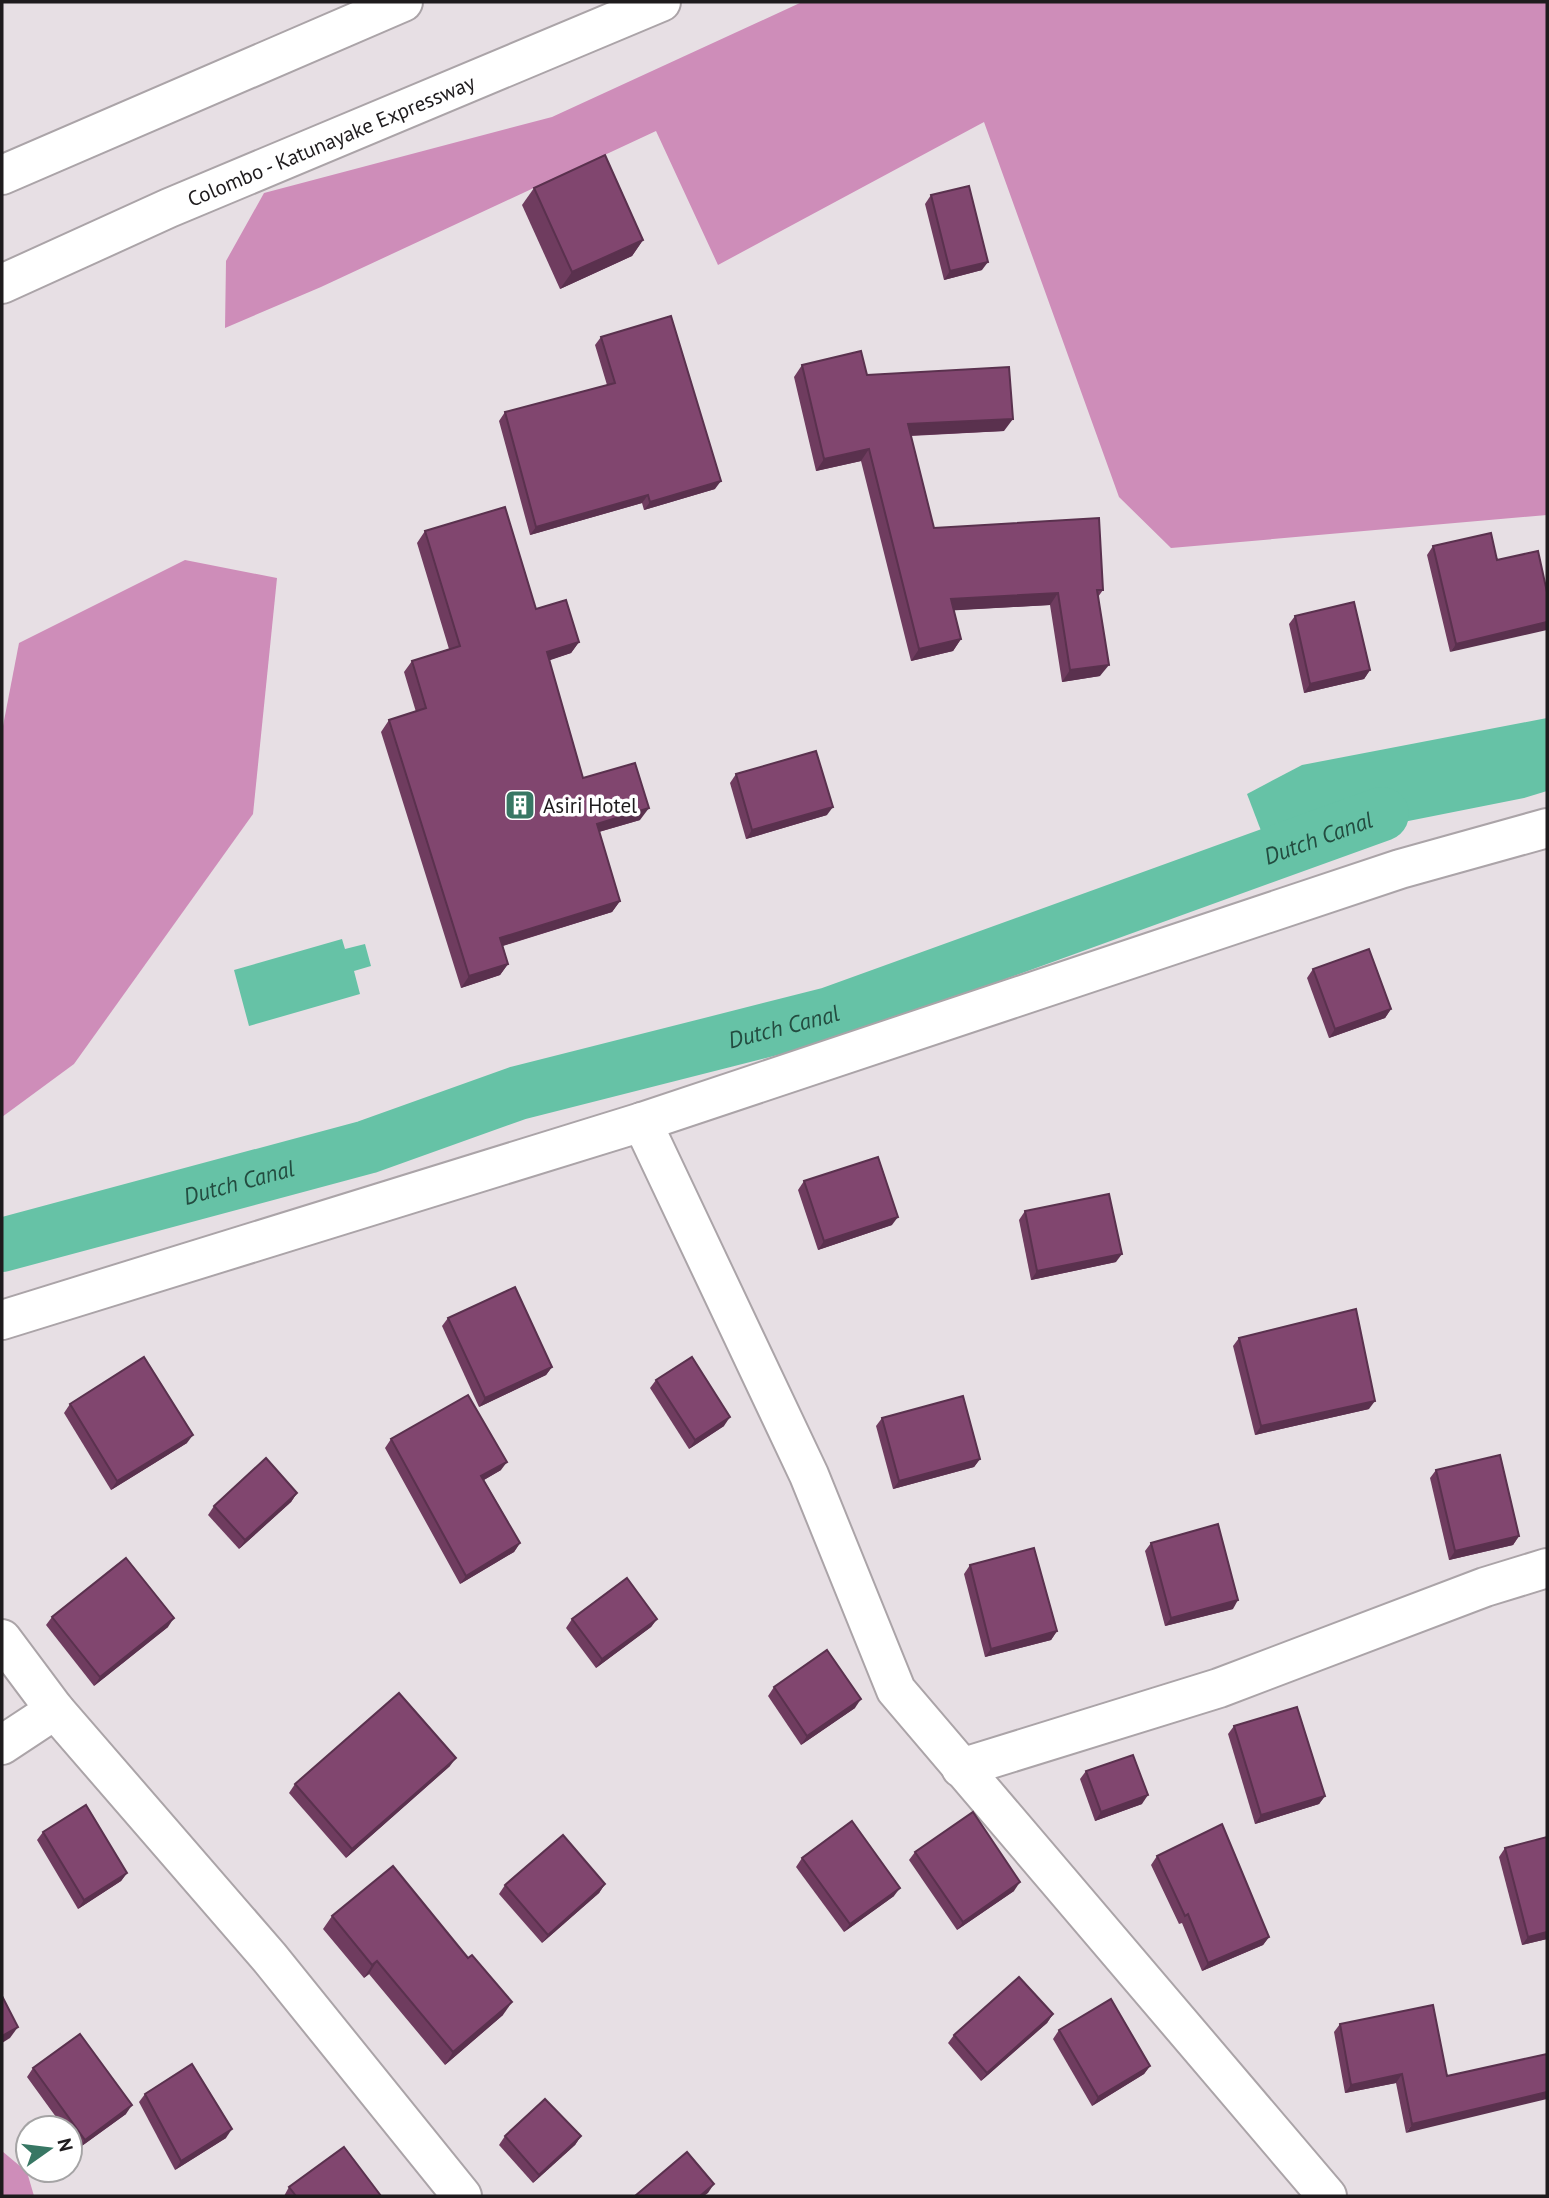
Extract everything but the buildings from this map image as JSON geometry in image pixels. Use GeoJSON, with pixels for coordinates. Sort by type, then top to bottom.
{"type":"FeatureCollection","features":[{"type":"Feature","properties":{"kind":"main road"},"geometry":{"type":"LineString","coordinates":[[2,175],[403,2]]}},
{"type":"Feature","properties":{"kind":"main road","name":"Colombo - Katunayake Expressway"},"geometry":{"type":"LineString","coordinates":[[2,284],[169,208],[661,2]]}},
{"type":"Feature","properties":{"kind":"main road"},"geometry":{"type":"LineString","coordinates":[[2,1320],[642,1122],[1400,869],[1547,828]]}},
{"type":"Feature","properties":{"kind":"main road"},"geometry":{"type":"LineString","coordinates":[[642,1122],[809,1475],[896,1690],[1327,2196]]}},
{"type":"Feature","properties":{"kind":"main road"},"geometry":{"type":"LineString","coordinates":[[961,1768],[1219,1688],[1485,1587],[1547,1568]]}},
{"type":"Feature","properties":{"kind":"main road"},"geometry":{"type":"LineString","coordinates":[[2,1639],[55,1710],[268,1957],[463,2196]]}},
{"type":"Feature","properties":{"kind":"main road"},"geometry":{"type":"LineString","coordinates":[[2,1745],[55,1710]]}},
{"type":"Feature","properties":{"kind":"shaded area"},"geometry":{"type":"Polygon","coordinates":[[[802,2],[1547,2],[1547,515],[1171,548],[1119,497],[984,122],[718,265],[656,131],[321,287],[225,328],[226,261],[264,193],[552,117],[802,2]]]}},
{"type":"Feature","properties":{"kind":"shaded area"},"geometry":{"type":"Polygon","coordinates":[[[185,560],[277,578],[253,814],[74,1064],[2,1117],[2,731],[19,643],[185,560]]]}},
{"type":"Feature","properties":{"kind":"shaded area"},"geometry":{"type":"Polygon","coordinates":[[[2,2151],[14,2161],[14,2184],[30,2184],[34,2196],[2,2196],[2,2151]]]}},
{"type":"Feature","properties":{"kind":"water"},"geometry":{"type":"Polygon","coordinates":[[[1547,718],[1547,791],[1524,798],[1268,849],[1247,794],[1302,765],[1547,718]]]}},
{"type":"Feature","properties":{"kind":"water"},"geometry":{"type":"Polygon","coordinates":[[[342,939],[345,949],[365,944],[371,966],[354,971],[360,994],[249,1026],[234,970],[342,939]]]}},
{"type":"Feature","properties":{"kind":"waterway","name":"Dutch Canal"},"geometry":{"type":"LineString","coordinates":[[2,1245],[367,1147],[518,1093],[830,1014],[1382,814]]}},
{"type":"Feature","properties":{"kind":"place","name":"Asiri Hotel"},"geometry":{"type":"Point","coordinates":[520,805]}}]}
